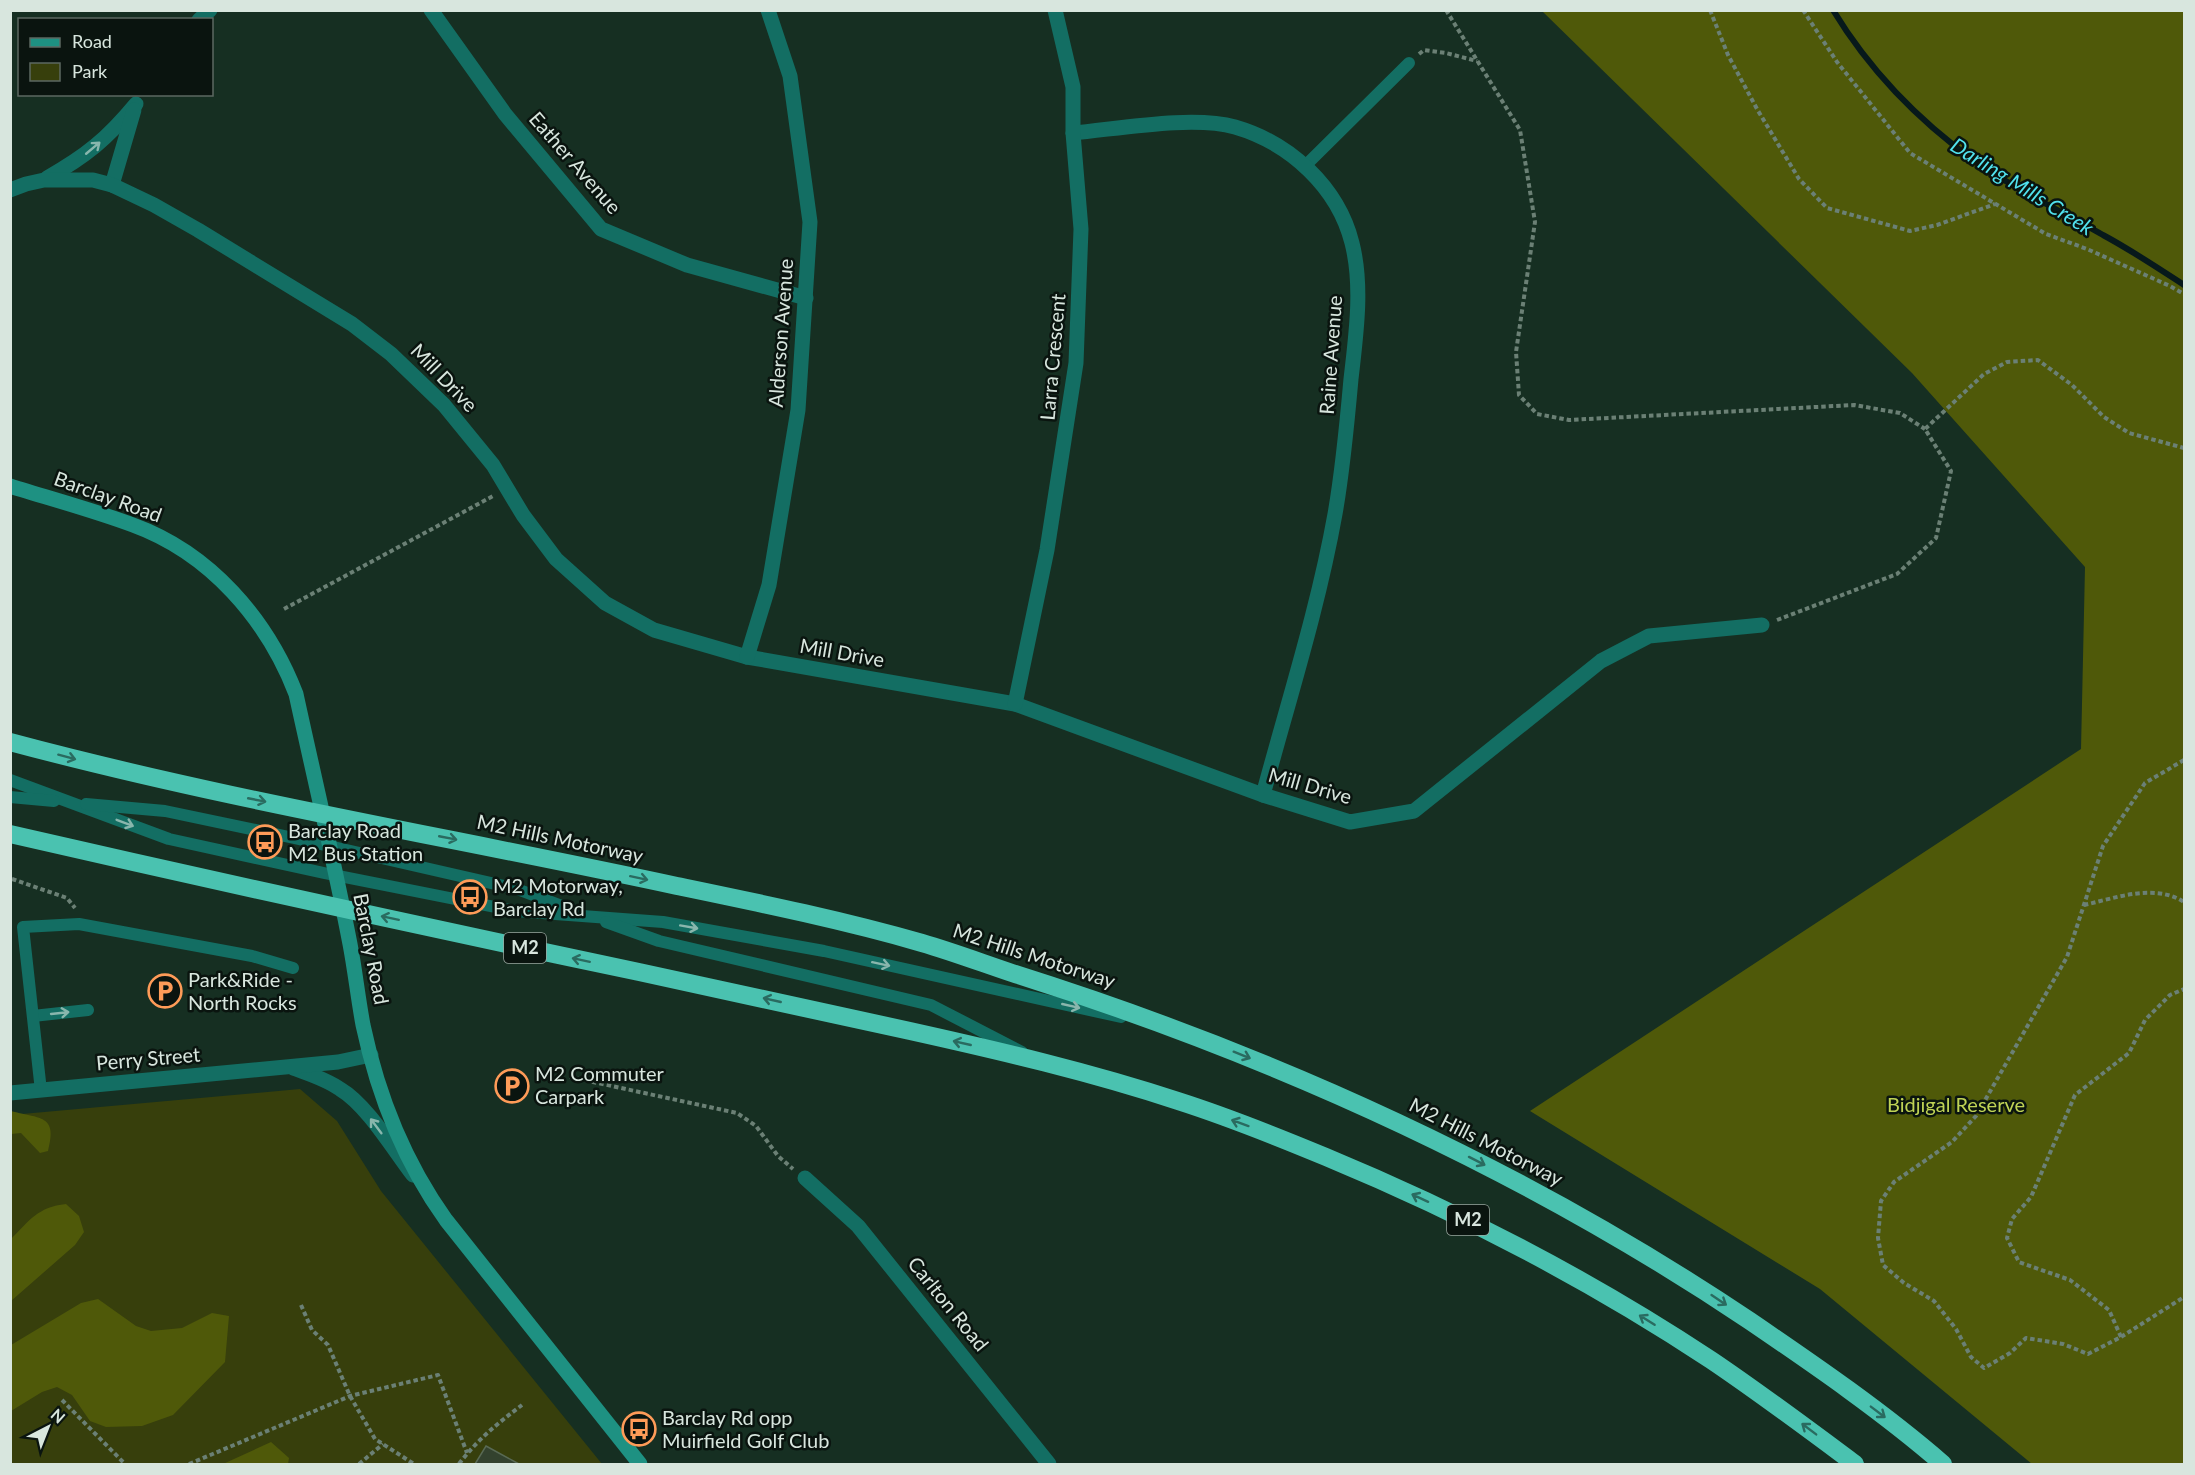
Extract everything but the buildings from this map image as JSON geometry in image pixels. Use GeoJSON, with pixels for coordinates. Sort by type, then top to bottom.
{"type":"FeatureCollection","features":[{"type":"Feature","properties":{"kind":"highway","name":"M2 Hills Motorway"},"geometry":{"type":"LineString","coordinates":[[10,742],[113,769],[633,876],[921,943],[1086,996],[1188,1032],[1364,1106],[1476,1160],[1606,1231],[1707,1292],[1822,1370],[1943,1464]]}},
{"type":"Feature","properties":{"kind":"highway","name":"M2"},"geometry":{"type":"LineString","coordinates":[[10,834],[1039,1060],[1200,1109],[1385,1181],[1527,1251],[1617,1302],[1701,1354],[1855,1464]]}},
{"type":"Feature","properties":{"kind":"main road","name":"Barclay Road"},"geometry":{"type":"LineString","coordinates":[[10,486],[135,525],[190,554],[213,572],[238,597],[280,658],[296,694],[350,944],[363,1025],[389,1118],[402,1149],[424,1189],[468,1250],[640,1464]]}},
{"type":"Feature","properties":{"kind":"street","name":"Eather Avenue"},"geometry":{"type":"LineString","coordinates":[[430,10],[505,114],[601,229],[687,265],[806,298]]}},
{"type":"Feature","properties":{"kind":"street","name":"Alderson Avenue"},"geometry":{"type":"LineString","coordinates":[[747,657],[769,585],[798,410],[810,222],[790,76],[768,10]]}},
{"type":"Feature","properties":{"kind":"street","name":"Larra Crescent"},"geometry":{"type":"LineString","coordinates":[[1015,704],[1047,550],[1076,363],[1082,239],[1073,133],[1072,87],[1055,10]]}},
{"type":"Feature","properties":{"kind":"street"},"geometry":{"type":"LineString","coordinates":[[45,180],[90,152],[138,99]]}},
{"type":"Feature","properties":{"kind":"street"},"geometry":{"type":"LineString","coordinates":[[112,185],[138,99]]}},
{"type":"Feature","properties":{"kind":"street","name":"Raine Avenue"},"geometry":{"type":"LineString","coordinates":[[1073,133],[1187,122],[1234,127],[1256,135],[1292,154],[1323,185],[1336,204],[1352,244],[1357,287],[1355,339],[1343,467],[1323,574],[1263,795]]}},
{"type":"Feature","properties":{"kind":"street","name":"Mill Drive"},"geometry":{"type":"LineString","coordinates":[[10,190],[45,180],[93,180],[112,185],[198,230],[360,330],[405,366],[444,405],[493,465],[523,515],[556,559],[605,603],[654,630],[747,657],[1015,704],[1263,795],[1350,822],[1414,811],[1600,660],[1649,636],[1762,625]]}},
{"type":"Feature","properties":{"kind":"street","name":"Perry Street"},"geometry":{"type":"LineString","coordinates":[[10,1093],[338,1062],[371,1055]]}},
{"type":"Feature","properties":{"kind":"street","name":"Perry Street"},"geometry":{"type":"LineString","coordinates":[[290,1067],[342,1089],[355,1100],[424,1189]]}},
{"type":"Feature","properties":{"kind":"street","name":"Carlton Road"},"geometry":{"type":"LineString","coordinates":[[805,1178],[858,1226],[1049,1464]]}},
{"type":"Feature","properties":{"kind":"lane"},"geometry":{"type":"LineString","coordinates":[[1305,166],[1409,63]]}},
{"type":"Feature","properties":{"kind":"lane","name":"M2"},"geometry":{"type":"LineString","coordinates":[[10,780],[169,839],[278,863],[515,911],[663,922],[824,951],[1188,1032]]}},
{"type":"Feature","properties":{"kind":"lane","name":"M2"},"geometry":{"type":"LineString","coordinates":[[10,797],[165,811],[517,889],[659,941],[931,1005],[1039,1060]]}},
{"type":"Feature","properties":{"kind":"lane"},"geometry":{"type":"LineString","coordinates":[[41,1091],[23,927],[80,924],[252,956],[293,968]]}},
{"type":"Feature","properties":{"kind":"lane"},"geometry":{"type":"LineString","coordinates":[[33,1016],[88,1010]]}},
{"type":"Feature","properties":{"kind":"path"},"geometry":{"type":"LineString","coordinates":[[1446,10],[1520,130],[1535,222],[1516,352],[1519,395],[1538,414],[1569,420],[1854,405],[1900,413],[1925,429],[1951,471],[1936,538],[1897,574],[1762,625]]}},
{"type":"Feature","properties":{"kind":"path"},"geometry":{"type":"LineString","coordinates":[[1710,10],[1728,55],[1798,179],[1827,208],[1910,231],[1937,225],[1995,204]]}},
{"type":"Feature","properties":{"kind":"path"},"geometry":{"type":"LineString","coordinates":[[1803,10],[1838,62],[1910,153],[2046,234],[2087,249],[2184,294]]}},
{"type":"Feature","properties":{"kind":"path"},"geometry":{"type":"LineString","coordinates":[[1409,63],[1424,50],[1477,61]]}},
{"type":"Feature","properties":{"kind":"path"},"geometry":{"type":"LineString","coordinates":[[1925,429],[1984,374],[2007,362],[2038,360],[2072,385],[2104,417],[2129,433],[2184,448]]}},
{"type":"Feature","properties":{"kind":"path"},"geometry":{"type":"LineString","coordinates":[[284,609],[507,488]]}},
{"type":"Feature","properties":{"kind":"path"},"geometry":{"type":"LineString","coordinates":[[2184,760],[2145,783],[2103,846],[2067,957],[1976,1116],[1952,1142],[1894,1182],[1881,1201],[1878,1238],[1883,1265],[1904,1283],[1934,1301],[1956,1329],[1971,1357],[1983,1368],[2010,1353],[2026,1338],[2063,1344],[2088,1354],[2121,1337],[2184,1297]]}},
{"type":"Feature","properties":{"kind":"path"},"geometry":{"type":"LineString","coordinates":[[12,879],[67,898],[74,905],[80,924]]}},
{"type":"Feature","properties":{"kind":"path"},"geometry":{"type":"LineString","coordinates":[[2084,905],[2137,892],[2175,896],[2184,902]]}},
{"type":"Feature","properties":{"kind":"path"},"geometry":{"type":"LineString","coordinates":[[2121,1337],[2109,1310],[2070,1280],[2019,1262],[2007,1238],[2012,1220],[2031,1197],[2075,1095],[2130,1053],[2145,1020],[2170,995],[2184,989]]}},
{"type":"Feature","properties":{"kind":"path"},"geometry":{"type":"LineString","coordinates":[[570,1077],[737,1113],[756,1126],[778,1156],[805,1178]]}},
{"type":"Feature","properties":{"kind":"path"},"geometry":{"type":"LineString","coordinates":[[301,1305],[312,1330],[328,1345],[350,1396],[375,1439],[414,1464]]}},
{"type":"Feature","properties":{"kind":"path"},"geometry":{"type":"LineString","coordinates":[[189,1464],[350,1396],[438,1375],[467,1453]]}},
{"type":"Feature","properties":{"kind":"path"},"geometry":{"type":"LineString","coordinates":[[62,1400],[125,1464]]}},
{"type":"Feature","properties":{"kind":"path"},"geometry":{"type":"LineString","coordinates":[[459,1464],[493,1426],[522,1405]]}},
{"type":"Feature","properties":{"kind":"path"},"geometry":{"type":"LineString","coordinates":[[358,1464],[382,1444]]}},
{"type":"Feature","properties":{"kind":"green space","name":"Bidjigal Reserve"},"geometry":{"type":"Polygon","coordinates":[[[1542,11],[2184,11],[2184,1464],[2032,1464],[1820,1289],[1530,1111],[2081,749],[2085,567],[1912,373],[1542,11]]]}},
{"type":"Feature","properties":{"kind":"green space"},"geometry":{"type":"Polygon","coordinates":[[[300,1089],[337,1121],[381,1191],[602,1464],[11,1464],[11,1115],[300,1089]]]}},
{"type":"Feature","properties":{"kind":"green space"},"geometry":{"type":"Polygon","coordinates":[[[11,1111],[38,1117],[48,1124],[51,1130],[48,1151],[40,1153],[21,1133],[11,1134],[11,1111]]]}},
{"type":"Feature","properties":{"kind":"green space"},"geometry":{"type":"Polygon","coordinates":[[[66,1204],[79,1216],[84,1232],[75,1245],[11,1301],[11,1239],[41,1211],[66,1204]]]}},
{"type":"Feature","properties":{"kind":"green space"},"geometry":{"type":"Polygon","coordinates":[[[98,1299],[136,1326],[151,1331],[182,1328],[212,1313],[229,1316],[225,1362],[173,1415],[142,1426],[106,1427],[90,1421],[72,1395],[57,1387],[42,1392],[11,1411],[11,1345],[81,1303],[98,1299]]]}},
{"type":"Feature","properties":{"kind":"green space"},"geometry":{"type":"Polygon","coordinates":[[[271,1442],[289,1458],[288,1464],[223,1464],[271,1442]]]}},
{"type":"Feature","properties":{"kind":"waterway","name":"Darling Mills Creek"},"geometry":{"type":"LineString","coordinates":[[1833,10],[1879,74],[1915,112],[1955,146],[2007,182],[2124,247],[2184,285]]}},
{"type":"Feature","properties":{"kind":"place","name":"Barclay Road M2 Bus Station"},"geometry":{"type":"Point","coordinates":[265,842]}},
{"type":"Feature","properties":{"kind":"place","name":"M2 Motorway, Barclay Rd"},"geometry":{"type":"Point","coordinates":[470,897]}},
{"type":"Feature","properties":{"kind":"place","name":"Park&Ride - North Rocks"},"geometry":{"type":"Point","coordinates":[165,991]}},
{"type":"Feature","properties":{"kind":"place","name":"M2 Commuter Carpark"},"geometry":{"type":"Point","coordinates":[512,1086]}},
{"type":"Feature","properties":{"kind":"place","name":"Barclay Rd opp Muirfield Golf Club"},"geometry":{"type":"Point","coordinates":[639,1429]}}]}
